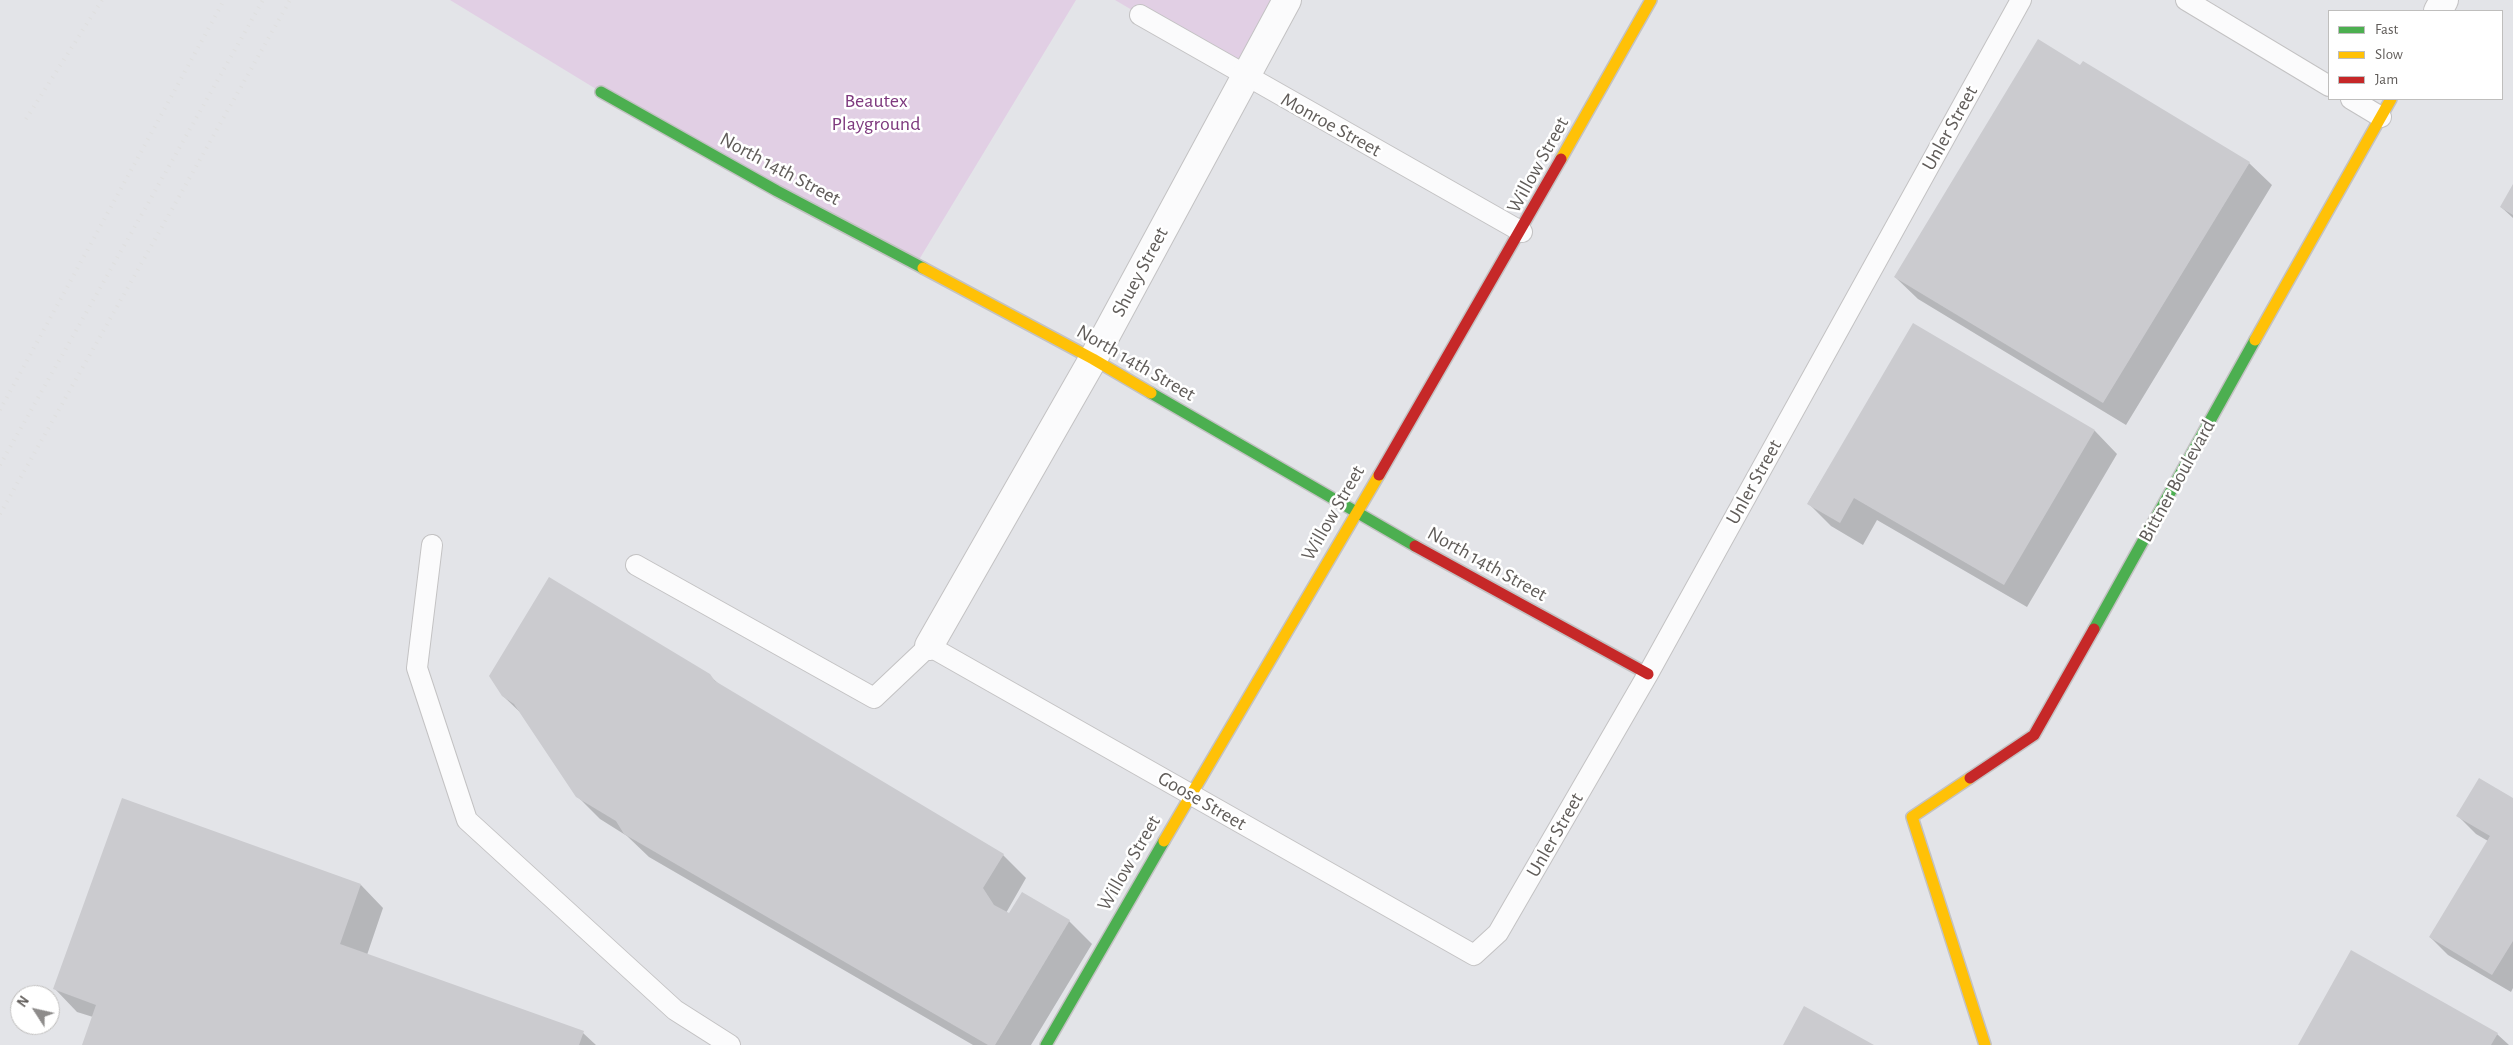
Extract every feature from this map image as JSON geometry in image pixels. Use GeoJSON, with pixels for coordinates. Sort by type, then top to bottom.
{"type":"FeatureCollection","features":[{"type":"Feature","properties":{"kind":"street","name":"Shuey Street"},"geometry":{"type":"LineString","coordinates":[[929,646],[1093,359],[1244,76],[1287,0]]}},
{"type":"Feature","properties":{"kind":"street","name":"Willow Street"},"geometry":{"type":"LineString","coordinates":[[1046,1045],[1355,513],[1522,232],[1652,0]]}},
{"type":"Feature","properties":{"kind":"street","name":"North 14th Street"},"geometry":{"type":"LineString","coordinates":[[601,92],[777,190],[1093,359],[1355,513],[1648,674]]}},
{"type":"Feature","properties":{"kind":"street","name":"Bittner Boulevard"},"geometry":{"type":"LineString","coordinates":[[1985,1045],[1912,817],[2034,736],[2390,100]]}},
{"type":"Feature","properties":{"kind":"lane","name":"Unler Street"},"geometry":{"type":"LineString","coordinates":[[1474,955],[1498,933],[1648,674],[2021,0]]}},
{"type":"Feature","properties":{"kind":"lane"},"geometry":{"type":"LineString","coordinates":[[2186,0],[2328,85]]}},
{"type":"Feature","properties":{"kind":"lane","name":"Monroe Street"},"geometry":{"type":"LineString","coordinates":[[1140,16],[1522,232]]}},
{"type":"Feature","properties":{"kind":"lane"},"geometry":{"type":"LineString","coordinates":[[2353,100],[2381,117]]}},
{"type":"Feature","properties":{"kind":"lane"},"geometry":{"type":"LineString","coordinates":[[432,545],[417,668],[467,820],[675,1010],[730,1045]]}},
{"type":"Feature","properties":{"kind":"lane"},"geometry":{"type":"LineString","coordinates":[[636,565],[874,698],[929,646]]}},
{"type":"Feature","properties":{"kind":"lane","name":"Goose Street"},"geometry":{"type":"LineString","coordinates":[[929,646],[1474,955]]}},
{"type":"Feature","properties":{"kind":"green space","name":"Beautex Playground"},"geometry":{"type":"Polygon","coordinates":[[[450,0],[1076,0],[917,263],[601,92],[450,0]]]}},
{"type":"Feature","properties":{"kind":"green space"},"geometry":{"type":"Polygon","coordinates":[[[1115,0],[1287,0],[1244,76],[1115,0]]]}},
{"type":"Feature","properties":{"kind":"building"},"geometry":{"type":"Polygon","coordinates":[[[2038,39],[2080,65],[2083,61],[2250,162],[2103,403],[1894,277],[2038,39]]]}},
{"type":"Feature","properties":{"kind":"building"},"geometry":{"type":"Polygon","coordinates":[[[2513,184],[2513,215],[2500,207],[2513,184]]]}},
{"type":"Feature","properties":{"kind":"building"},"geometry":{"type":"Polygon","coordinates":[[[1913,323],[2095,430],[2004,585],[1854,498],[1840,523],[1807,504],[1913,323]]]}},
{"type":"Feature","properties":{"kind":"building"},"geometry":{"type":"Polygon","coordinates":[[[549,577],[710,674],[715,681],[1004,854],[983,888],[994,905],[1009,913],[1022,892],[1070,920],[995,1045],[988,1045],[624,834],[616,821],[576,797],[514,704],[502,696],[489,676],[549,577]]]}},
{"type":"Feature","properties":{"kind":"building"},"geometry":{"type":"Polygon","coordinates":[[[2479,778],[2513,798],[2513,941],[2492,975],[2429,937],[2490,836],[2456,816],[2479,778]]]}},
{"type":"Feature","properties":{"kind":"building"},"geometry":{"type":"Polygon","coordinates":[[[122,798],[361,884],[340,944],[584,1031],[579,1045],[82,1045],[96,1005],[60,992],[60,985],[54,985],[122,798]]]}},
{"type":"Feature","properties":{"kind":"building"},"geometry":{"type":"Polygon","coordinates":[[[2351,950],[2498,1033],[2491,1045],[2298,1045],[2351,950]]]}},
{"type":"Feature","properties":{"kind":"building"},"geometry":{"type":"Polygon","coordinates":[[[1804,1006],[1874,1045],[1783,1045],[1804,1006]]]}},
{"type":"Feature","properties":{"kind":"railway"},"geometry":{"type":"LineString","coordinates":[[26,119],[102,0]]}},
{"type":"Feature","properties":{"kind":"railway"},"geometry":{"type":"LineString","coordinates":[[0,410],[224,0]]}},
{"type":"Feature","properties":{"kind":"railway"},"geometry":{"type":"LineString","coordinates":[[0,465],[263,0]]}},
{"type":"Feature","properties":{"kind":"railway"},"geometry":{"type":"LineString","coordinates":[[0,514],[290,0]]}},
{"type":"Feature","properties":{"kind":"traffic: fast"},"geometry":{"type":"LineString","coordinates":[[601,92],[777,191],[923,268]]}},
{"type":"Feature","properties":{"kind":"traffic: fast"},"geometry":{"type":"LineString","coordinates":[[2094,629],[2255,340]]}},
{"type":"Feature","properties":{"kind":"traffic: fast"},"geometry":{"type":"LineString","coordinates":[[1151,393],[1415,546]]}},
{"type":"Feature","properties":{"kind":"traffic: fast"},"geometry":{"type":"LineString","coordinates":[[1046,1045],[1164,841]]}},
{"type":"Feature","properties":{"kind":"traffic: slow"},"geometry":{"type":"LineString","coordinates":[[1561,159],[1651,0]]}},
{"type":"Feature","properties":{"kind":"traffic: slow"},"geometry":{"type":"LineString","coordinates":[[2255,340],[2390,100]]}},
{"type":"Feature","properties":{"kind":"traffic: slow"},"geometry":{"type":"LineString","coordinates":[[923,268],[1093,359],[1151,393]]}},
{"type":"Feature","properties":{"kind":"traffic: slow"},"geometry":{"type":"LineString","coordinates":[[1164,841],[1379,475]]}},
{"type":"Feature","properties":{"kind":"traffic: slow"},"geometry":{"type":"LineString","coordinates":[[1970,778],[1912,817],[1985,1045]]}},
{"type":"Feature","properties":{"kind":"traffic: jam"},"geometry":{"type":"LineString","coordinates":[[1379,475],[1561,159]]}},
{"type":"Feature","properties":{"kind":"traffic: jam"},"geometry":{"type":"LineString","coordinates":[[1415,546],[1648,674]]}},
{"type":"Feature","properties":{"kind":"traffic: jam"},"geometry":{"type":"LineString","coordinates":[[1970,778],[2034,735],[2094,629]]}}]}
